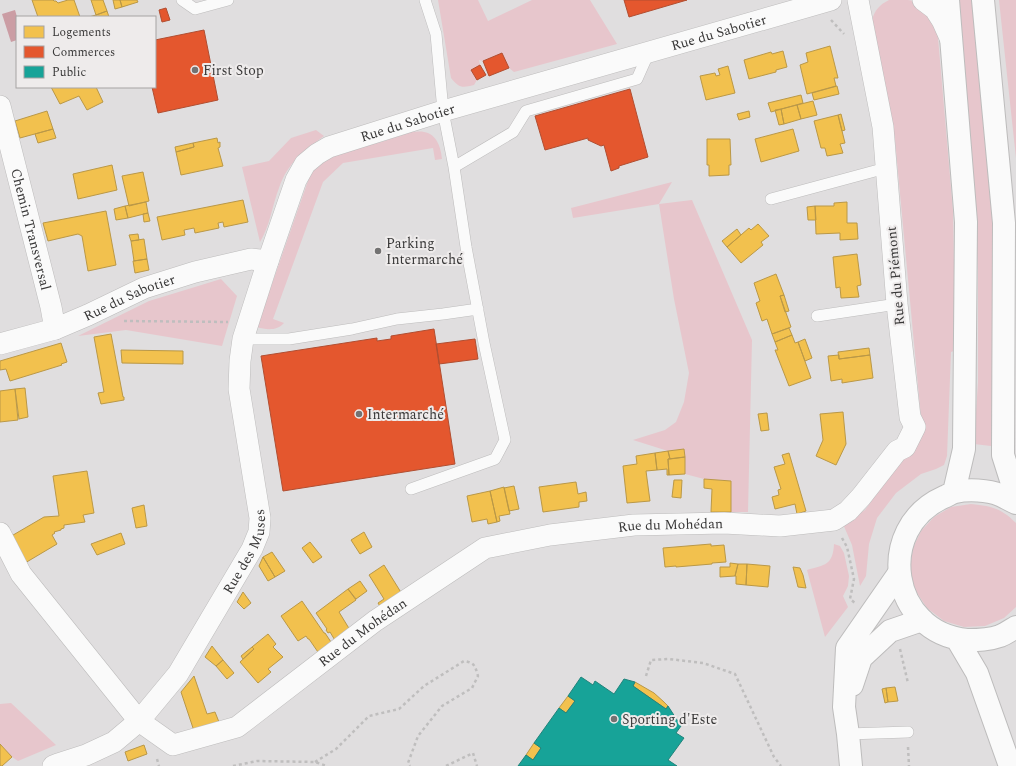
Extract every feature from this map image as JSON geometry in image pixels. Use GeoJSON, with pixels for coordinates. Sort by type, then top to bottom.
{"type":"FeatureCollection","features":[{"type":"Feature","properties":{"kind":"main road"},"geometry":{"type":"LineString","coordinates":[[948,0],[966,222],[964,449],[954,492]]}},
{"type":"Feature","properties":{"kind":"main road"},"geometry":{"type":"LineString","coordinates":[[983,0],[1004,223],[1003,455],[1016,496]]}},
{"type":"Feature","properties":{"kind":"main road"},"geometry":{"type":"LineString","coordinates":[[1016,504],[999,494],[977,490],[954,492],[935,501],[919,514],[907,532],[900,552],[899,573],[903,590],[911,606],[922,620],[938,632],[956,639],[979,640],[1000,636],[1016,627]]}},
{"type":"Feature","properties":{"kind":"main road"},"geometry":{"type":"LineString","coordinates":[[851,766],[844,707],[847,648],[899,573]]}},
{"type":"Feature","properties":{"kind":"main road"},"geometry":{"type":"LineString","coordinates":[[844,707],[861,658],[890,631],[922,620]]}},
{"type":"Feature","properties":{"kind":"main road"},"geometry":{"type":"LineString","coordinates":[[956,639],[977,673],[1010,766]]}},
{"type":"Feature","properties":{"kind":"main road"},"geometry":{"type":"LineString","coordinates":[[1016,760],[1016,766]]}},
{"type":"Feature","properties":{"kind":"street","name":"Rue du Sabotier"},"geometry":{"type":"LineString","coordinates":[[55,329],[144,288],[195,272],[250,259],[268,261],[296,180],[305,164],[316,154],[329,147],[443,111],[831,0]]}},
{"type":"Feature","properties":{"kind":"street","name":"Rue du Piémont"},"geometry":{"type":"LineString","coordinates":[[834,520],[848,511],[861,498],[897,451],[905,447],[915,427],[910,417],[897,304],[883,127],[858,0]]}},
{"type":"Feature","properties":{"kind":"street"},"geometry":{"type":"LineString","coordinates":[[923,0],[935,9],[942,20],[952,43]]}},
{"type":"Feature","properties":{"kind":"street","name":"Chemin Transversal"},"geometry":{"type":"LineString","coordinates":[[0,106],[51,307],[55,329]]}},
{"type":"Feature","properties":{"kind":"street","name":"Rue des Muses"},"geometry":{"type":"LineString","coordinates":[[53,766],[86,755],[114,742],[139,721],[178,674],[252,549],[259,532],[260,518],[239,389],[240,361],[246,332],[268,261]]}},
{"type":"Feature","properties":{"kind":"street"},"geometry":{"type":"LineString","coordinates":[[22,338],[51,307],[88,315]]}},
{"type":"Feature","properties":{"kind":"street"},"geometry":{"type":"LineString","coordinates":[[0,344],[55,329]]}},
{"type":"Feature","properties":{"kind":"street","name":"Rue du Mohédan"},"geometry":{"type":"LineString","coordinates":[[0,533],[21,574],[139,721],[173,745],[237,727],[375,621],[485,548],[550,535],[634,525],[724,524],[780,526],[834,520]]}},
{"type":"Feature","properties":{"kind":"lane"},"geometry":{"type":"LineString","coordinates":[[182,0],[194,9],[228,0]]}},
{"type":"Feature","properties":{"kind":"lane"},"geometry":{"type":"LineString","coordinates":[[411,489],[495,459],[505,440],[466,247],[454,167],[443,111],[436,34],[425,0]]}},
{"type":"Feature","properties":{"kind":"lane"},"geometry":{"type":"LineString","coordinates":[[454,167],[513,132],[526,111],[637,79],[649,52]]}},
{"type":"Feature","properties":{"kind":"lane"},"geometry":{"type":"LineString","coordinates":[[771,199],[886,168]]}},
{"type":"Feature","properties":{"kind":"lane"},"geometry":{"type":"LineString","coordinates":[[817,316],[897,304]]}},
{"type":"Feature","properties":{"kind":"lane"},"geometry":{"type":"LineString","coordinates":[[246,332],[290,339],[352,329],[397,319],[478,309]]}},
{"type":"Feature","properties":{"kind":"lane"},"geometry":{"type":"LineString","coordinates":[[848,734],[908,732]]}},
{"type":"Feature","properties":{"kind":"path"},"geometry":{"type":"LineString","coordinates":[[118,321],[225,321],[246,332]]}},
{"type":"Feature","properties":{"kind":"path"},"geometry":{"type":"LineString","coordinates":[[646,676],[651,660],[663,659],[703,663],[735,674],[774,757],[781,766]]}},
{"type":"Feature","properties":{"kind":"path"},"geometry":{"type":"LineString","coordinates":[[315,762],[336,749],[370,716],[399,709],[424,686],[464,661],[471,662],[476,668],[478,676],[472,688],[442,706],[437,712],[418,736],[408,763],[410,766]]}},
{"type":"Feature","properties":{"kind":"path"},"geometry":{"type":"LineString","coordinates":[[908,732],[909,766]]}},
{"type":"Feature","properties":{"kind":"path"},"geometry":{"type":"LineString","coordinates":[[446,766],[472,753],[477,766]]}},
{"type":"Feature","properties":{"kind":"path"},"geometry":{"type":"LineString","coordinates":[[233,766],[257,761],[315,762],[327,766]]}},
{"type":"Feature","properties":{"kind":"shaded area"},"geometry":{"type":"Polygon","coordinates":[[[438,0],[478,0],[488,21],[532,0],[590,0],[617,44],[514,72],[509,68],[502,53],[483,61],[479,60],[480,65],[471,70],[477,80],[474,85],[466,87],[461,86],[456,84],[451,78],[438,0]]]}},
{"type":"Feature","properties":{"kind":"shaded area"},"geometry":{"type":"Polygon","coordinates":[[[889,0],[914,1],[937,26],[953,211],[955,315],[954,351],[951,352],[947,456],[944,465],[921,474],[896,493],[877,518],[869,544],[866,576],[860,586],[852,545],[843,524],[865,510],[919,434],[921,418],[895,140],[872,20],[878,8],[889,0]]]}},
{"type":"Feature","properties":{"kind":"shaded area"},"geometry":{"type":"Polygon","coordinates":[[[955,0],[974,0],[995,244],[995,366],[991,446],[974,444],[978,382],[978,270],[972,152],[955,0]]]}},
{"type":"Feature","properties":{"kind":"shaded area"},"geometry":{"type":"Polygon","coordinates":[[[999,0],[1016,0],[1016,158],[1001,19],[999,0]]]}},
{"type":"Feature","properties":{"kind":"shaded area"},"geometry":{"type":"Polygon","coordinates":[[[15,10],[17,16],[16,40],[11,42],[2,14],[15,10]]]}},
{"type":"Feature","properties":{"kind":"shaded area"},"geometry":{"type":"Polygon","coordinates":[[[316,130],[324,136],[303,152],[287,171],[279,188],[266,229],[260,242],[242,167],[269,161],[291,138],[316,130]]]}},
{"type":"Feature","properties":{"kind":"shaded area"},"geometry":{"type":"Polygon","coordinates":[[[411,132],[428,133],[432,136],[438,142],[442,159],[435,160],[433,148],[343,163],[323,182],[273,319],[284,323],[275,329],[264,329],[257,327],[313,170],[330,156],[411,132]]]}},
{"type":"Feature","properties":{"kind":"shaded area"},"geometry":{"type":"Polygon","coordinates":[[[672,182],[659,204],[573,218],[571,208],[672,182]]]}},
{"type":"Feature","properties":{"kind":"shaded area"},"geometry":{"type":"Polygon","coordinates":[[[692,200],[752,340],[748,512],[731,512],[731,481],[704,479],[685,474],[685,457],[683,449],[668,451],[633,440],[665,430],[676,422],[684,402],[689,373],[674,299],[659,204],[692,200]]]}},
{"type":"Feature","properties":{"kind":"shaded area"},"geometry":{"type":"Polygon","coordinates":[[[221,279],[237,296],[222,346],[126,330],[78,336],[149,301],[221,279]]]}},
{"type":"Feature","properties":{"kind":"shaded area"},"geometry":{"type":"Polygon","coordinates":[[[971,504],[1000,511],[1016,523],[1016,607],[1004,618],[985,626],[964,627],[944,621],[927,608],[915,590],[910,569],[913,548],[921,531],[934,517],[951,507],[971,504]]]}},
{"type":"Feature","properties":{"kind":"shaded area"},"geometry":{"type":"Polygon","coordinates":[[[834,544],[840,546],[844,553],[849,576],[848,586],[843,596],[848,607],[825,637],[807,570],[827,563],[832,556],[834,544]]]}},
{"type":"Feature","properties":{"kind":"shaded area"},"geometry":{"type":"Polygon","coordinates":[[[11,703],[56,745],[18,761],[12,757],[0,744],[0,704],[11,703]]]}},
{"type":"Feature","properties":{"kind":"building: Logements"},"geometry":{"type":"Polygon","coordinates":[[[32,0],[53,0],[58,3],[74,0],[80,16],[38,16],[32,0]]]}},
{"type":"Feature","properties":{"kind":"building: Logements"},"geometry":{"type":"Polygon","coordinates":[[[91,0],[103,0],[107,11],[96,15],[91,0]]]}},
{"type":"Feature","properties":{"kind":"building: Logements"},"geometry":{"type":"Polygon","coordinates":[[[113,0],[120,0],[122,7],[115,9],[113,0]]]}},
{"type":"Feature","properties":{"kind":"building: Logements"},"geometry":{"type":"Polygon","coordinates":[[[120,0],[137,0],[138,2],[122,7],[120,0]]]}},
{"type":"Feature","properties":{"kind":"building: Logements"},"geometry":{"type":"Polygon","coordinates":[[[107,11],[109,16],[92,16],[107,11]]]}},
{"type":"Feature","properties":{"kind":"building: Logements"},"geometry":{"type":"Polygon","coordinates":[[[830,46],[838,78],[834,78],[836,86],[807,94],[800,65],[808,62],[806,53],[830,46]]]}},
{"type":"Feature","properties":{"kind":"building: Logements"},"geometry":{"type":"Polygon","coordinates":[[[783,51],[787,67],[776,70],[776,72],[749,79],[744,60],[771,52],[772,54],[783,51]]]}},
{"type":"Feature","properties":{"kind":"building: Logements"},"geometry":{"type":"Polygon","coordinates":[[[728,66],[735,93],[706,100],[700,76],[715,73],[716,76],[720,75],[718,69],[728,66]]]}},
{"type":"Feature","properties":{"kind":"building: Logements"},"geometry":{"type":"Polygon","coordinates":[[[837,86],[839,94],[814,100],[812,93],[837,86]]]}},
{"type":"Feature","properties":{"kind":"building: Logements"},"geometry":{"type":"Polygon","coordinates":[[[52,88],[96,88],[103,102],[87,110],[79,96],[60,104],[52,88]]]}},
{"type":"Feature","properties":{"kind":"building: Logements"},"geometry":{"type":"Polygon","coordinates":[[[801,95],[803,103],[771,112],[768,103],[801,95]]]}},
{"type":"Feature","properties":{"kind":"building: Logements"},"geometry":{"type":"Polygon","coordinates":[[[813,101],[817,115],[801,119],[797,105],[813,101]]]}},
{"type":"Feature","properties":{"kind":"building: Logements"},"geometry":{"type":"Polygon","coordinates":[[[797,105],[801,119],[784,124],[781,109],[797,105]]]}},
{"type":"Feature","properties":{"kind":"building: Logements"},"geometry":{"type":"Polygon","coordinates":[[[781,109],[784,124],[779,125],[775,110],[781,109]]]}},
{"type":"Feature","properties":{"kind":"building: Logements"},"geometry":{"type":"Polygon","coordinates":[[[47,111],[53,129],[20,138],[15,121],[47,111]]]}},
{"type":"Feature","properties":{"kind":"building: Logements"},"geometry":{"type":"Polygon","coordinates":[[[749,111],[750,117],[739,120],[737,114],[749,111]]]}},
{"type":"Feature","properties":{"kind":"building: Logements"},"geometry":{"type":"Polygon","coordinates":[[[841,114],[845,130],[842,131],[838,115],[841,114]]]}},
{"type":"Feature","properties":{"kind":"building: Logements"},"geometry":{"type":"Polygon","coordinates":[[[838,115],[845,143],[840,144],[843,153],[827,156],[825,148],[821,148],[814,121],[838,115]]]}},
{"type":"Feature","properties":{"kind":"building: Logements"},"geometry":{"type":"Polygon","coordinates":[[[53,129],[56,138],[38,143],[35,134],[53,129]]]}},
{"type":"Feature","properties":{"kind":"building: Logements"},"geometry":{"type":"Polygon","coordinates":[[[793,129],[799,151],[761,162],[755,139],[793,129]]]}},
{"type":"Feature","properties":{"kind":"building: Logements"},"geometry":{"type":"Polygon","coordinates":[[[217,138],[218,143],[220,142],[220,147],[218,148],[223,166],[181,175],[176,152],[194,147],[193,143],[217,138]]]}},
{"type":"Feature","properties":{"kind":"building: Logements"},"geometry":{"type":"Polygon","coordinates":[[[707,139],[730,139],[731,165],[729,165],[729,175],[709,176],[709,165],[707,165],[707,139]]]}},
{"type":"Feature","properties":{"kind":"building: Logements"},"geometry":{"type":"Polygon","coordinates":[[[193,143],[194,147],[176,152],[175,147],[193,143]]]}},
{"type":"Feature","properties":{"kind":"building: Logements"},"geometry":{"type":"Polygon","coordinates":[[[112,165],[117,190],[78,199],[73,174],[112,165]]]}},
{"type":"Feature","properties":{"kind":"building: Logements"},"geometry":{"type":"Polygon","coordinates":[[[143,172],[149,201],[129,206],[122,176],[143,172]]]}},
{"type":"Feature","properties":{"kind":"building: Logements"},"geometry":{"type":"Polygon","coordinates":[[[243,200],[248,222],[224,227],[223,222],[218,223],[219,228],[195,233],[194,228],[184,230],[185,235],[162,240],[157,217],[243,200]]]}},
{"type":"Feature","properties":{"kind":"building: Logements"},"geometry":{"type":"Polygon","coordinates":[[[146,202],[148,213],[128,218],[125,206],[146,202]]]}},
{"type":"Feature","properties":{"kind":"building: Logements"},"geometry":{"type":"Polygon","coordinates":[[[847,202],[847,223],[857,223],[858,239],[840,240],[840,233],[816,234],[815,206],[834,206],[834,203],[847,202]]]}},
{"type":"Feature","properties":{"kind":"building: Logements"},"geometry":{"type":"Polygon","coordinates":[[[125,206],[128,218],[116,220],[114,209],[125,206]]]}},
{"type":"Feature","properties":{"kind":"building: Logements"},"geometry":{"type":"Polygon","coordinates":[[[815,206],[816,220],[808,220],[807,207],[815,206]]]}},
{"type":"Feature","properties":{"kind":"building: Logements"},"geometry":{"type":"Polygon","coordinates":[[[106,211],[116,265],[88,271],[82,236],[78,234],[48,241],[43,223],[106,211]]]}},
{"type":"Feature","properties":{"kind":"building: Logements"},"geometry":{"type":"Polygon","coordinates":[[[148,213],[150,221],[144,222],[143,214],[148,213]]]}},
{"type":"Feature","properties":{"kind":"building: Logements"},"geometry":{"type":"Polygon","coordinates":[[[758,224],[769,236],[761,242],[763,245],[741,263],[727,247],[749,228],[751,230],[758,224]]]}},
{"type":"Feature","properties":{"kind":"building: Logements"},"geometry":{"type":"Polygon","coordinates":[[[737,229],[741,235],[727,247],[722,241],[737,229]]]}},
{"type":"Feature","properties":{"kind":"building: Logements"},"geometry":{"type":"Polygon","coordinates":[[[138,234],[139,240],[131,241],[129,235],[138,234]]]}},
{"type":"Feature","properties":{"kind":"building: Logements"},"geometry":{"type":"Polygon","coordinates":[[[144,239],[147,259],[134,261],[131,241],[144,239]]]}},
{"type":"Feature","properties":{"kind":"building: Logements"},"geometry":{"type":"Polygon","coordinates":[[[857,254],[861,285],[857,286],[859,297],[841,298],[840,287],[836,288],[833,257],[857,254]]]}},
{"type":"Feature","properties":{"kind":"building: Logements"},"geometry":{"type":"Polygon","coordinates":[[[147,259],[149,270],[135,273],[133,261],[147,259]]]}},
{"type":"Feature","properties":{"kind":"building: Logements"},"geometry":{"type":"Polygon","coordinates":[[[776,274],[784,295],[780,296],[791,327],[772,334],[767,319],[762,321],[756,303],[760,301],[754,283],[776,274]]]}},
{"type":"Feature","properties":{"kind":"building: Logements"},"geometry":{"type":"Polygon","coordinates":[[[784,295],[789,311],[785,312],[780,296],[784,295]]]}},
{"type":"Feature","properties":{"kind":"building: Logements"},"geometry":{"type":"Polygon","coordinates":[[[789,328],[792,335],[775,342],[772,334],[789,328]]]}},
{"type":"Feature","properties":{"kind":"building: Logements"},"geometry":{"type":"Polygon","coordinates":[[[111,334],[124,400],[101,404],[98,393],[104,392],[94,337],[111,334]]]}},
{"type":"Feature","properties":{"kind":"building: Logements"},"geometry":{"type":"Polygon","coordinates":[[[792,335],[795,343],[798,342],[811,378],[789,386],[775,350],[778,350],[775,342],[792,335]]]}},
{"type":"Feature","properties":{"kind":"building: Logements"},"geometry":{"type":"Polygon","coordinates":[[[805,339],[812,358],[805,361],[798,342],[805,339]]]}},
{"type":"Feature","properties":{"kind":"building: Logements"},"geometry":{"type":"Polygon","coordinates":[[[61,343],[67,362],[61,364],[62,365],[10,381],[6,369],[0,370],[0,361],[61,343]]]}},
{"type":"Feature","properties":{"kind":"building: Logements"},"geometry":{"type":"Polygon","coordinates":[[[869,348],[870,355],[839,359],[838,352],[869,348]]]}},
{"type":"Feature","properties":{"kind":"building: Logements"},"geometry":{"type":"Polygon","coordinates":[[[121,350],[183,351],[183,364],[122,363],[121,350]]]}},
{"type":"Feature","properties":{"kind":"building: Logements"},"geometry":{"type":"Polygon","coordinates":[[[839,355],[839,359],[870,355],[873,378],[842,383],[842,379],[831,381],[828,356],[839,355]]]}},
{"type":"Feature","properties":{"kind":"building: Logements"},"geometry":{"type":"Polygon","coordinates":[[[25,388],[28,417],[19,419],[15,389],[25,388]]]}},
{"type":"Feature","properties":{"kind":"building: Logements"},"geometry":{"type":"Polygon","coordinates":[[[15,389],[18,420],[0,422],[0,391],[15,389]]]}},
{"type":"Feature","properties":{"kind":"building: Logements"},"geometry":{"type":"Polygon","coordinates":[[[843,412],[846,444],[836,465],[816,456],[823,440],[820,414],[843,412]]]}},
{"type":"Feature","properties":{"kind":"building: Logements"},"geometry":{"type":"Polygon","coordinates":[[[767,413],[769,430],[761,431],[758,414],[767,413]]]}},
{"type":"Feature","properties":{"kind":"building: Logements"},"geometry":{"type":"Polygon","coordinates":[[[684,449],[685,457],[670,459],[668,451],[684,449]]]}},
{"type":"Feature","properties":{"kind":"building: Logements"},"geometry":{"type":"Polygon","coordinates":[[[668,451],[670,459],[668,459],[669,475],[667,475],[667,469],[657,470],[655,453],[668,451]]]}},
{"type":"Feature","properties":{"kind":"building: Logements"},"geometry":{"type":"Polygon","coordinates":[[[655,453],[657,470],[646,471],[650,501],[627,503],[623,466],[637,464],[636,456],[655,453]]]}},
{"type":"Feature","properties":{"kind":"building: Logements"},"geometry":{"type":"Polygon","coordinates":[[[789,453],[806,511],[797,514],[795,504],[775,509],[772,497],[779,495],[778,490],[781,489],[774,467],[785,464],[782,455],[789,453]]]}},
{"type":"Feature","properties":{"kind":"building: Logements"},"geometry":{"type":"Polygon","coordinates":[[[685,457],[685,474],[669,475],[668,459],[685,457]]]}},
{"type":"Feature","properties":{"kind":"building: Logements"},"geometry":{"type":"Polygon","coordinates":[[[87,471],[94,513],[83,515],[85,522],[64,525],[64,528],[54,532],[55,533],[52,535],[57,544],[25,563],[8,538],[44,517],[59,516],[53,476],[87,471]]]}},
{"type":"Feature","properties":{"kind":"building: Logements"},"geometry":{"type":"Polygon","coordinates":[[[704,479],[731,481],[731,512],[711,512],[712,489],[704,488],[704,479]]]}},
{"type":"Feature","properties":{"kind":"building: Logements"},"geometry":{"type":"Polygon","coordinates":[[[674,480],[682,480],[681,498],[672,497],[674,480]]]}},
{"type":"Feature","properties":{"kind":"building: Logements"},"geometry":{"type":"Polygon","coordinates":[[[576,482],[578,494],[586,492],[587,501],[579,502],[579,507],[543,512],[539,487],[576,482]]]}},
{"type":"Feature","properties":{"kind":"building: Logements"},"geometry":{"type":"Polygon","coordinates":[[[514,486],[519,509],[509,511],[504,488],[514,486]]]}},
{"type":"Feature","properties":{"kind":"building: Logements"},"geometry":{"type":"Polygon","coordinates":[[[504,487],[510,514],[499,516],[500,521],[497,522],[490,491],[504,487]]]}},
{"type":"Feature","properties":{"kind":"building: Logements"},"geometry":{"type":"Polygon","coordinates":[[[490,491],[497,522],[488,524],[487,519],[472,522],[467,496],[490,491]]]}},
{"type":"Feature","properties":{"kind":"building: Logements"},"geometry":{"type":"Polygon","coordinates":[[[144,505],[147,526],[136,528],[132,508],[144,505]]]}},
{"type":"Feature","properties":{"kind":"building: Logements"},"geometry":{"type":"Polygon","coordinates":[[[364,532],[372,547],[360,554],[351,540],[364,532]]]}},
{"type":"Feature","properties":{"kind":"building: Logements"},"geometry":{"type":"Polygon","coordinates":[[[121,533],[125,544],[97,555],[91,544],[121,533]]]}},
{"type":"Feature","properties":{"kind":"building: Logements"},"geometry":{"type":"Polygon","coordinates":[[[310,542],[322,557],[313,563],[302,548],[310,542]]]}},
{"type":"Feature","properties":{"kind":"building: Logements"},"geometry":{"type":"Polygon","coordinates":[[[711,544],[711,546],[724,545],[726,562],[665,567],[663,548],[711,544]]]}},
{"type":"Feature","properties":{"kind":"building: Logements"},"geometry":{"type":"Polygon","coordinates":[[[272,552],[285,571],[275,577],[263,557],[272,552]]]}},
{"type":"Feature","properties":{"kind":"building: Logements"},"geometry":{"type":"Polygon","coordinates":[[[263,557],[275,577],[268,581],[259,566],[263,557]]]}},
{"type":"Feature","properties":{"kind":"building: Logements"},"geometry":{"type":"Polygon","coordinates":[[[730,563],[738,564],[735,576],[720,577],[720,567],[730,567],[730,563]]]}},
{"type":"Feature","properties":{"kind":"building: Logements"},"geometry":{"type":"Polygon","coordinates":[[[738,564],[747,564],[746,585],[736,584],[735,576],[738,564]]]}},
{"type":"Feature","properties":{"kind":"building: Logements"},"geometry":{"type":"Polygon","coordinates":[[[747,564],[770,566],[768,587],[746,585],[747,564]]]}},
{"type":"Feature","properties":{"kind":"building: Logements"},"geometry":{"type":"Polygon","coordinates":[[[384,565],[402,594],[381,608],[378,603],[384,599],[369,575],[384,565]]]}},
{"type":"Feature","properties":{"kind":"building: Logements"},"geometry":{"type":"Polygon","coordinates":[[[793,567],[800,568],[806,588],[798,587],[793,567]]]}},
{"type":"Feature","properties":{"kind":"building: Logements"},"geometry":{"type":"Polygon","coordinates":[[[360,581],[367,591],[356,599],[348,589],[360,581]]]}},
{"type":"Feature","properties":{"kind":"building: Logements"},"geometry":{"type":"Polygon","coordinates":[[[348,589],[356,600],[339,612],[350,630],[336,642],[330,632],[328,633],[326,630],[327,629],[316,613],[348,589]]]}},
{"type":"Feature","properties":{"kind":"building: Logements"},"geometry":{"type":"Polygon","coordinates":[[[243,592],[251,603],[244,609],[237,602],[243,592]]]}},
{"type":"Feature","properties":{"kind":"building: Logements"},"geometry":{"type":"Polygon","coordinates":[[[302,601],[333,645],[320,655],[306,636],[298,641],[281,616],[302,601]]]}},
{"type":"Feature","properties":{"kind":"building: Logements"},"geometry":{"type":"Polygon","coordinates":[[[268,634],[276,644],[273,647],[283,657],[268,669],[271,672],[258,683],[240,662],[254,649],[252,647],[268,634]]]}},
{"type":"Feature","properties":{"kind":"building: Logements"},"geometry":{"type":"Polygon","coordinates":[[[212,646],[223,660],[216,666],[205,657],[212,646]]]}},
{"type":"Feature","properties":{"kind":"building: Logements"},"geometry":{"type":"Polygon","coordinates":[[[252,647],[254,649],[243,659],[241,656],[252,647]]]}},
{"type":"Feature","properties":{"kind":"building: Logements"},"geometry":{"type":"Polygon","coordinates":[[[223,660],[234,673],[227,679],[216,666],[223,660]]]}},
{"type":"Feature","properties":{"kind":"building: Logements"},"geometry":{"type":"Polygon","coordinates":[[[194,676],[207,714],[215,712],[219,722],[194,731],[181,692],[194,676]]]}},
{"type":"Feature","properties":{"kind":"building: Logements"},"geometry":{"type":"Polygon","coordinates":[[[635,682],[654,693],[668,706],[666,709],[633,686],[635,682]]]}},
{"type":"Feature","properties":{"kind":"building: Logements"},"geometry":{"type":"Polygon","coordinates":[[[895,687],[898,701],[888,702],[886,688],[895,687]]]}},
{"type":"Feature","properties":{"kind":"building: Logements"},"geometry":{"type":"Polygon","coordinates":[[[886,688],[888,702],[885,703],[882,689],[886,688]]]}},
{"type":"Feature","properties":{"kind":"building: Logements"},"geometry":{"type":"Polygon","coordinates":[[[568,696],[575,701],[566,713],[559,708],[568,696]]]}},
{"type":"Feature","properties":{"kind":"building: Logements"},"geometry":{"type":"Polygon","coordinates":[[[534,743],[541,748],[533,760],[526,755],[534,743]]]}},
{"type":"Feature","properties":{"kind":"building: Logements"},"geometry":{"type":"Polygon","coordinates":[[[0,744],[12,757],[2,766],[0,766],[0,744]]]}},
{"type":"Feature","properties":{"kind":"building: Logements"},"geometry":{"type":"Polygon","coordinates":[[[144,745],[147,754],[128,761],[125,752],[144,745]]]}},
{"type":"Feature","properties":{"kind":"building: Commerces"},"geometry":{"type":"Polygon","coordinates":[[[624,0],[687,0],[629,17],[624,0]]]}},
{"type":"Feature","properties":{"kind":"building: Commerces"},"geometry":{"type":"Polygon","coordinates":[[[166,8],[170,20],[162,22],[159,10],[166,8]]]}},
{"type":"Feature","properties":{"kind":"building: Commerces"},"geometry":{"type":"Polygon","coordinates":[[[204,30],[218,100],[158,113],[152,88],[156,88],[156,40],[204,30]]]}},
{"type":"Feature","properties":{"kind":"building: Commerces"},"geometry":{"type":"Polygon","coordinates":[[[502,53],[509,68],[489,76],[483,61],[502,53]]]}},
{"type":"Feature","properties":{"kind":"building: Commerces"},"geometry":{"type":"Polygon","coordinates":[[[480,65],[486,75],[477,80],[471,70],[480,65]]]}},
{"type":"Feature","properties":{"kind":"building: Commerces"},"geometry":{"type":"Polygon","coordinates":[[[630,89],[648,157],[619,166],[619,168],[611,171],[604,145],[601,146],[588,140],[588,138],[545,150],[535,116],[630,89]]]}},
{"type":"Feature","properties":{"kind":"building: Commerces","name":"Intermarché"},"geometry":{"type":"Polygon","coordinates":[[[434,329],[455,464],[283,491],[261,356],[377,338],[377,341],[391,339],[391,336],[434,329]]]}},
{"type":"Feature","properties":{"kind":"building: Commerces"},"geometry":{"type":"Polygon","coordinates":[[[475,339],[478,359],[439,364],[436,344],[475,339]]]}},
{"type":"Feature","properties":{"kind":"building: Public","name":"Sporting d'Este"},"geometry":{"type":"Polygon","coordinates":[[[581,677],[593,685],[595,681],[614,694],[624,679],[635,682],[633,686],[666,709],[668,706],[681,726],[676,733],[684,738],[668,760],[677,766],[518,766],[526,755],[533,760],[541,748],[534,743],[559,708],[566,713],[575,701],[568,696],[581,677]]]}},
{"type":"Feature","properties":{"kind":"place","name":"First Stop"},"geometry":{"type":"Point","coordinates":[195,70]}},
{"type":"Feature","properties":{"kind":"place","name":"Parking Intermarché"},"geometry":{"type":"Point","coordinates":[378,251]}},
{"type":"Feature","properties":{"kind":"place","name":"Intermarché"},"geometry":{"type":"Point","coordinates":[359,414]}},
{"type":"Feature","properties":{"kind":"place","name":"Sporting d'Este"},"geometry":{"type":"Point","coordinates":[614,719]}}]}
